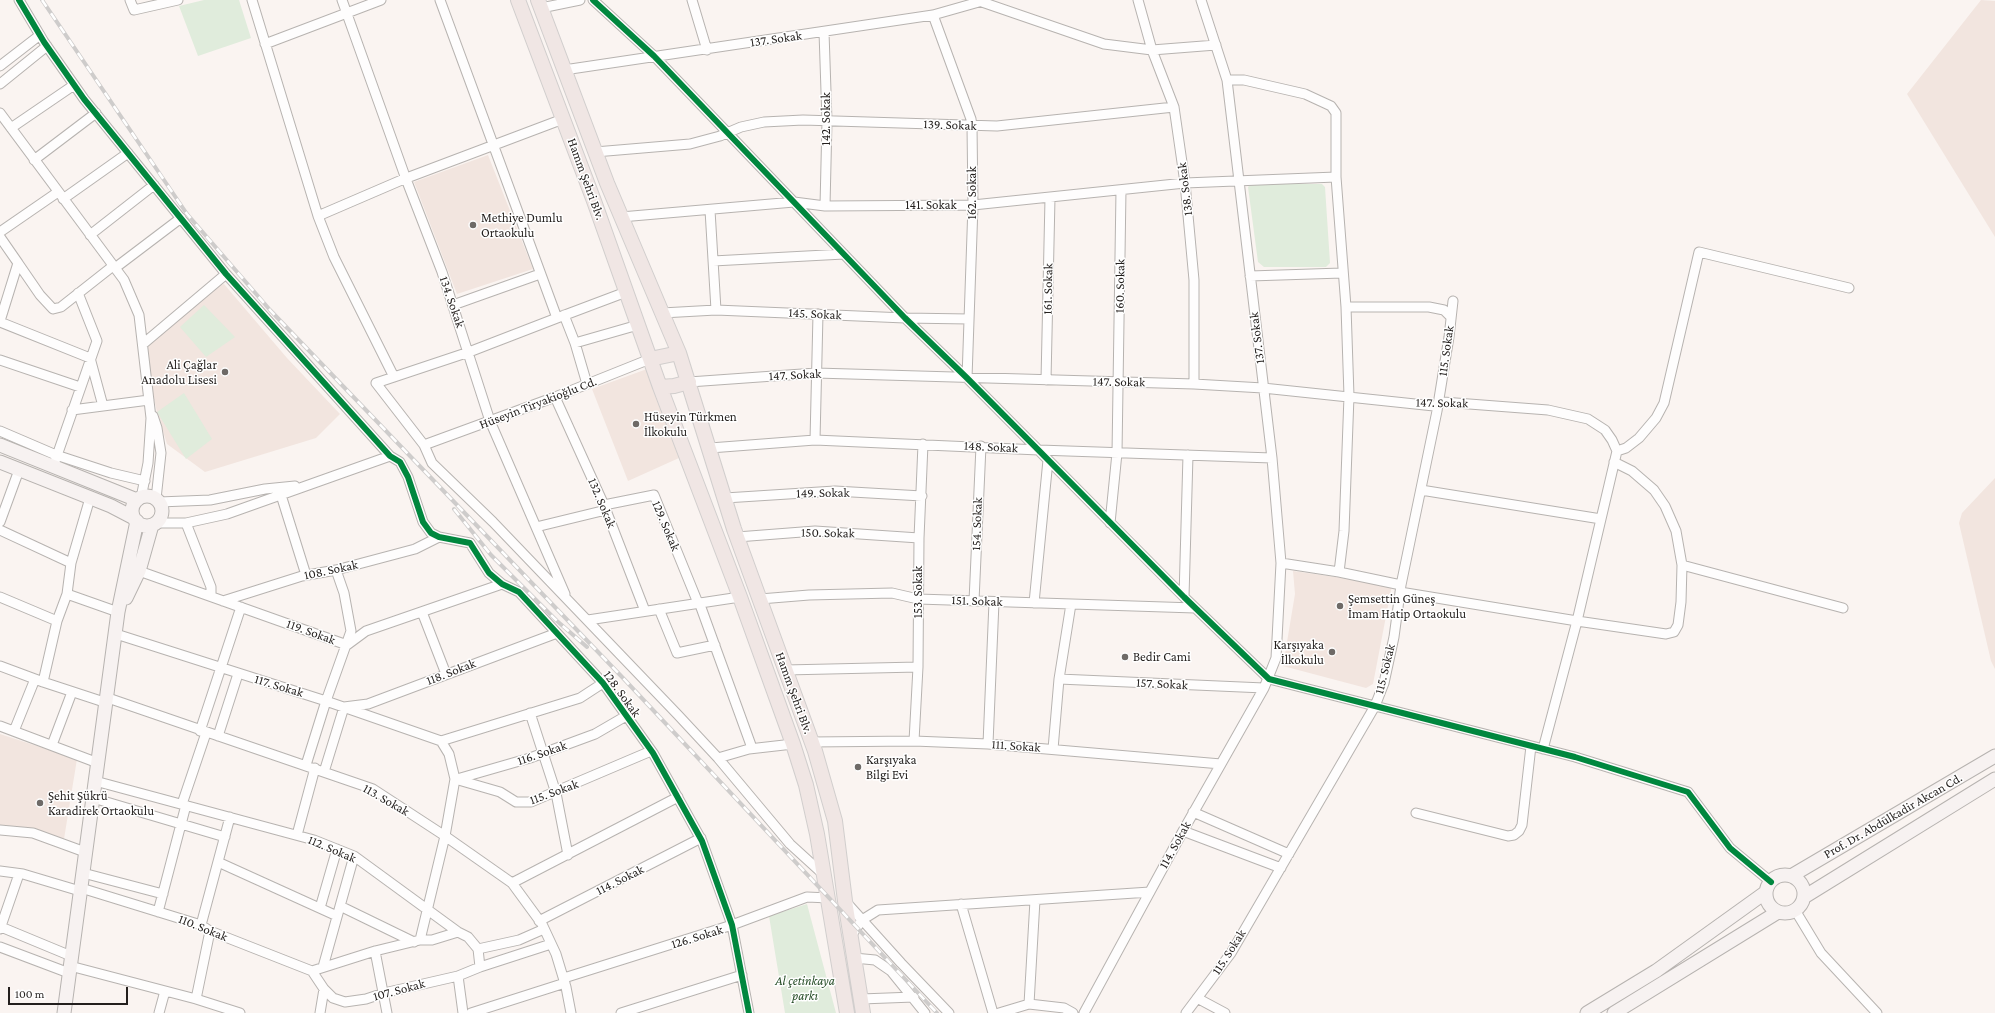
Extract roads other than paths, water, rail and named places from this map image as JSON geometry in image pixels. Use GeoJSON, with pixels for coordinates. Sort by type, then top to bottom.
{"type":"FeatureCollection","features":[{"type":"Feature","properties":{"kind":"main road","name":"Hamm Şehri Blv."},"geometry":{"type":"LineString","coordinates":[[518,0],[563,119],[660,387],[740,597],[793,744],[806,785],[825,876],[847,1013]]}},
{"type":"Feature","properties":{"kind":"main road","name":"Hamm Şehri Blv."},"geometry":{"type":"LineString","coordinates":[[539,4],[595,152],[679,353],[737,537],[811,742],[835,821],[845,901],[862,1006]]}},
{"type":"Feature","properties":{"kind":"main road"},"geometry":{"type":"LineString","coordinates":[[650,359],[679,353]]}},
{"type":"Feature","properties":{"kind":"main road"},"geometry":{"type":"LineString","coordinates":[[660,387],[674,386],[689,382]]}},
{"type":"Feature","properties":{"kind":"main road"},"geometry":{"type":"LineString","coordinates":[[0,445],[54,461],[139,499],[151,497],[158,500],[162,511],[160,520],[154,524],[144,526],[90,498],[0,462]]}},
{"type":"Feature","properties":{"kind":"main road"},"geometry":{"type":"LineString","coordinates":[[64,1013],[118,612],[135,520],[133,509],[139,499]]}},
{"type":"Feature","properties":{"kind":"main road"},"geometry":{"type":"LineString","coordinates":[[118,612],[139,571],[154,524]]}},
{"type":"Feature","properties":{"kind":"main road","name":"Prof. Dr. Abdülkadir Akcan Cd."},"geometry":{"type":"LineString","coordinates":[[1587,1013],[1656,971],[1769,887],[1780,876],[1791,876],[1995,756]]}},
{"type":"Feature","properties":{"kind":"main road","name":"Prof. Dr. Abdülkadir Akcan Cd."},"geometry":{"type":"LineString","coordinates":[[1795,910],[1802,902],[1804,897],[1995,779]]}},
{"type":"Feature","properties":{"kind":"main road"},"geometry":{"type":"LineString","coordinates":[[1791,876],[1796,878],[1802,886],[1804,897]]}},
{"type":"Feature","properties":{"kind":"main road"},"geometry":{"type":"LineString","coordinates":[[1769,887],[1769,904],[1778,912],[1784,913],[1795,910]]}},
{"type":"Feature","properties":{"kind":"main road"},"geometry":{"type":"LineString","coordinates":[[1614,1013],[1778,912]]}},
{"type":"Feature","properties":{"kind":"main road"},"geometry":{"type":"LineString","coordinates":[[59,1013],[65,997]]}},
{"type":"Feature","properties":{"kind":"street"},"geometry":{"type":"LineString","coordinates":[[19,0],[47,46],[74,85],[226,274],[390,456],[400,462],[408,477],[423,522],[431,533],[439,537]]}},
{"type":"Feature","properties":{"kind":"street"},"geometry":{"type":"LineString","coordinates":[[130,0],[134,10],[178,0]]}},
{"type":"Feature","properties":{"kind":"street"},"geometry":{"type":"LineString","coordinates":[[252,0],[318,216],[334,257],[394,377]]}},
{"type":"Feature","properties":{"kind":"street","name":"134. Sokak"},"geometry":{"type":"LineString","coordinates":[[342,0],[453,305],[490,421],[568,600]]}},
{"type":"Feature","properties":{"kind":"street"},"geometry":{"type":"LineString","coordinates":[[265,44],[382,0]]}},
{"type":"Feature","properties":{"kind":"street"},"geometry":{"type":"LineString","coordinates":[[440,0],[540,274],[560,317],[575,343],[587,384]]}},
{"type":"Feature","properties":{"kind":"street"},"geometry":{"type":"LineString","coordinates":[[539,4],[580,0]]}},
{"type":"Feature","properties":{"kind":"street"},"geometry":{"type":"LineString","coordinates":[[593,0],[654,56],[905,318],[967,378],[1195,608],[1269,679],[1575,757],[1688,792],[1730,848],[1769,887]]}},
{"type":"Feature","properties":{"kind":"street"},"geometry":{"type":"LineString","coordinates":[[692,0],[707,50]]}},
{"type":"Feature","properties":{"kind":"street","name":"138. Sokak"},"geometry":{"type":"LineString","coordinates":[[1138,0],[1152,50],[1174,107],[1185,183],[1194,280],[1194,384]]}},
{"type":"Feature","properties":{"kind":"street","name":"137. Sokak"},"geometry":{"type":"LineString","coordinates":[[1201,0],[1227,80],[1272,458],[1281,563],[1276,658],[1269,679]]}},
{"type":"Feature","properties":{"kind":"street"},"geometry":{"type":"LineString","coordinates":[[981,1],[1104,44],[1152,50],[1216,45]]}},
{"type":"Feature","properties":{"kind":"street","name":"137. Sokak"},"geometry":{"type":"LineString","coordinates":[[564,70],[654,56],[707,50],[933,15],[981,1]]}},
{"type":"Feature","properties":{"kind":"street","name":"162. Sokak"},"geometry":{"type":"LineString","coordinates":[[933,15],[971,119],[972,126],[973,205],[967,378]]}},
{"type":"Feature","properties":{"kind":"street","name":"142. Sokak"},"geometry":{"type":"LineString","coordinates":[[824,32],[827,121],[825,206]]}},
{"type":"Feature","properties":{"kind":"street"},"geometry":{"type":"LineString","coordinates":[[0,66],[40,34]]}},
{"type":"Feature","properties":{"kind":"street"},"geometry":{"type":"LineString","coordinates":[[0,84],[47,46]]}},
{"type":"Feature","properties":{"kind":"street"},"geometry":{"type":"LineString","coordinates":[[1227,80],[1244,80],[1305,94],[1331,106],[1336,113],[1336,177],[1342,273],[1346,307],[1349,396],[1344,531],[1339,572]]}},
{"type":"Feature","properties":{"kind":"street"},"geometry":{"type":"LineString","coordinates":[[11,128],[74,85]]}},
{"type":"Feature","properties":{"kind":"street","name":"139. Sokak"},"geometry":{"type":"LineString","coordinates":[[595,152],[690,144],[728,134],[741,127],[764,122],[827,121],[998,126],[1174,107]]}},
{"type":"Feature","properties":{"kind":"street"},"geometry":{"type":"LineString","coordinates":[[34,160],[96,113]]}},
{"type":"Feature","properties":{"kind":"street"},"geometry":{"type":"LineString","coordinates":[[2,119],[11,128],[124,280],[139,315],[150,404],[148,463],[145,481],[139,499]]}},
{"type":"Feature","properties":{"kind":"street"},"geometry":{"type":"LineString","coordinates":[[318,216],[406,179],[563,119]]}},
{"type":"Feature","properties":{"kind":"street"},"geometry":{"type":"LineString","coordinates":[[0,232],[61,196],[128,153]]}},
{"type":"Feature","properties":{"kind":"street","name":"141. Sokak"},"geometry":{"type":"LineString","coordinates":[[622,217],[794,202],[825,206],[973,205],[1185,183],[1336,177]]}},
{"type":"Feature","properties":{"kind":"street"},"geometry":{"type":"LineString","coordinates":[[90,235],[154,185]]}},
{"type":"Feature","properties":{"kind":"street","name":"160. Sokak"},"geometry":{"type":"LineString","coordinates":[[1110,523],[1117,453],[1122,190]]}},
{"type":"Feature","properties":{"kind":"street","name":"161. Sokak"},"geometry":{"type":"LineString","coordinates":[[1046,380],[1050,198]]}},
{"type":"Feature","properties":{"kind":"street"},"geometry":{"type":"LineString","coordinates":[[710,210],[716,310]]}},
{"type":"Feature","properties":{"kind":"street"},"geometry":{"type":"LineString","coordinates":[[0,237],[40,295],[53,309],[61,307],[181,218]]}},
{"type":"Feature","properties":{"kind":"street"},"geometry":{"type":"LineString","coordinates":[[1543,749],[1577,622],[1617,451],[1626,448],[1639,438],[1656,418],[1664,403],[1699,252],[1848,288]]}},
{"type":"Feature","properties":{"kind":"street"},"geometry":{"type":"LineString","coordinates":[[713,261],[844,254]]}},
{"type":"Feature","properties":{"kind":"street"},"geometry":{"type":"LineString","coordinates":[[18,264],[3,301],[0,321],[90,358]]}},
{"type":"Feature","properties":{"kind":"street"},"geometry":{"type":"LineString","coordinates":[[1250,276],[1342,273]]}},
{"type":"Feature","properties":{"kind":"street"},"geometry":{"type":"LineString","coordinates":[[143,344],[226,274]]}},
{"type":"Feature","properties":{"kind":"street"},"geometry":{"type":"LineString","coordinates":[[453,305],[540,274]]}},
{"type":"Feature","properties":{"kind":"street"},"geometry":{"type":"LineString","coordinates":[[626,292],[469,352],[376,383],[424,445],[432,462],[493,522],[588,620],[718,758],[790,844],[825,876]]}},
{"type":"Feature","properties":{"kind":"street"},"geometry":{"type":"LineString","coordinates":[[54,461],[97,341],[78,293]]}},
{"type":"Feature","properties":{"kind":"street","name":"115. Sokak"},"geometry":{"type":"LineString","coordinates":[[1186,1013],[1231,952],[1375,706],[1384,683],[1394,637],[1400,588],[1438,404],[1449,337],[1453,300]]}},
{"type":"Feature","properties":{"kind":"street"},"geometry":{"type":"LineString","coordinates":[[1346,307],[1429,307],[1444,310],[1451,317]]}},
{"type":"Feature","properties":{"kind":"street","name":"145. Sokak"},"geometry":{"type":"LineString","coordinates":[[662,313],[716,310],[969,320]]}},
{"type":"Feature","properties":{"kind":"street"},"geometry":{"type":"LineString","coordinates":[[816,440],[818,314]]}},
{"type":"Feature","properties":{"kind":"street"},"geometry":{"type":"LineString","coordinates":[[575,343],[638,324]]}},
{"type":"Feature","properties":{"kind":"street"},"geometry":{"type":"LineString","coordinates":[[90,358],[103,406]]}},
{"type":"Feature","properties":{"kind":"street","name":"Hüseyin Tiryakioğlu Cd."},"geometry":{"type":"LineString","coordinates":[[424,445],[555,397],[650,359]]}},
{"type":"Feature","properties":{"kind":"street"},"geometry":{"type":"LineString","coordinates":[[0,360],[80,387]]}},
{"type":"Feature","properties":{"kind":"street","name":"147. Sokak"},"geometry":{"type":"LineString","coordinates":[[689,382],[816,373],[1194,384],[1263,388],[1434,406],[1443,402],[1548,410],[1594,422],[1609,434],[1617,451]]}},
{"type":"Feature","properties":{"kind":"street","name":"132. Sokak"},"geometry":{"type":"LineString","coordinates":[[555,397],[605,507],[645,611]]}},
{"type":"Feature","properties":{"kind":"street"},"geometry":{"type":"LineString","coordinates":[[72,410],[103,406],[150,404]]}},
{"type":"Feature","properties":{"kind":"street"},"geometry":{"type":"LineString","coordinates":[[150,404],[157,428],[161,453],[158,500],[210,500],[265,489],[309,485]]}},
{"type":"Feature","properties":{"kind":"street"},"geometry":{"type":"LineString","coordinates":[[0,431],[54,461],[145,481]]}},
{"type":"Feature","properties":{"kind":"street","name":"148. Sokak"},"geometry":{"type":"LineString","coordinates":[[710,448],[816,440],[1272,458]]}},
{"type":"Feature","properties":{"kind":"street","name":"153. Sokak"},"geometry":{"type":"LineString","coordinates":[[914,741],[918,667],[919,538],[924,444]]}},
{"type":"Feature","properties":{"kind":"street","name":"154. Sokak"},"geometry":{"type":"LineString","coordinates":[[974,601],[980,446]]}},
{"type":"Feature","properties":{"kind":"street"},"geometry":{"type":"LineString","coordinates":[[1184,597],[1188,455]]}},
{"type":"Feature","properties":{"kind":"street"},"geometry":{"type":"LineString","coordinates":[[154,524],[186,523],[226,514],[390,456]]}},
{"type":"Feature","properties":{"kind":"street"},"geometry":{"type":"LineString","coordinates":[[1034,603],[1048,460]]}},
{"type":"Feature","properties":{"kind":"street"},"geometry":{"type":"LineString","coordinates":[[1281,563],[1339,572],[1400,588],[1577,622],[1666,634],[1671,633],[1678,625],[1681,602],[1682,565],[1676,530],[1660,498],[1654,490],[1625,466],[1614,462]]}},
{"type":"Feature","properties":{"kind":"street"},"geometry":{"type":"LineString","coordinates":[[0,522],[19,470]]}},
{"type":"Feature","properties":{"kind":"street"},"geometry":{"type":"LineString","coordinates":[[1421,490],[1601,519]]}},
{"type":"Feature","properties":{"kind":"street","name":"149. Sokak"},"geometry":{"type":"LineString","coordinates":[[725,498],[835,491],[922,496]]}},
{"type":"Feature","properties":{"kind":"street"},"geometry":{"type":"LineString","coordinates":[[281,495],[306,575]]}},
{"type":"Feature","properties":{"kind":"street","name":"129. Sokak"},"geometry":{"type":"LineString","coordinates":[[605,507],[654,495],[699,602]]}},
{"type":"Feature","properties":{"kind":"street"},"geometry":{"type":"LineString","coordinates":[[14,731],[39,681],[57,621],[67,594],[71,563],[90,498]]}},
{"type":"Feature","properties":{"kind":"street"},"geometry":{"type":"LineString","coordinates":[[536,527],[605,507]]}},
{"type":"Feature","properties":{"kind":"street"},"geometry":{"type":"LineString","coordinates":[[186,523],[211,587],[211,596]]}},
{"type":"Feature","properties":{"kind":"street"},"geometry":{"type":"LineString","coordinates":[[0,530],[71,563]]}},
{"type":"Feature","properties":{"kind":"street","name":"150. Sokak"},"geometry":{"type":"LineString","coordinates":[[737,537],[815,531],[919,538]]}},
{"type":"Feature","properties":{"kind":"street","name":"108. Sokak"},"geometry":{"type":"LineString","coordinates":[[223,601],[306,575],[336,570],[415,550],[439,537]]}},
{"type":"Feature","properties":{"kind":"street","name":"128. Sokak"},"geometry":{"type":"LineString","coordinates":[[439,537],[470,543],[489,573],[502,584],[519,592],[603,683],[651,752],[701,838],[732,925],[749,1013]]}},
{"type":"Feature","properties":{"kind":"street"},"geometry":{"type":"LineString","coordinates":[[1682,565],[1843,608]]}},
{"type":"Feature","properties":{"kind":"street"},"geometry":{"type":"LineString","coordinates":[[297,835],[310,767],[326,701],[352,631],[351,621],[336,570]]}},
{"type":"Feature","properties":{"kind":"street","name":"119. Sokak"},"geometry":{"type":"LineString","coordinates":[[139,571],[347,645],[366,631],[502,584]]}},
{"type":"Feature","properties":{"kind":"street","name":"151. Sokak"},"geometry":{"type":"LineString","coordinates":[[760,599],[809,595],[892,593],[918,599],[1195,608]]}},
{"type":"Feature","properties":{"kind":"street"},"geometry":{"type":"LineString","coordinates":[[67,594],[118,612]]}},
{"type":"Feature","properties":{"kind":"street"},"geometry":{"type":"LineString","coordinates":[[0,597],[57,621]]}},
{"type":"Feature","properties":{"kind":"street"},"geometry":{"type":"LineString","coordinates":[[588,620],[740,597]]}},
{"type":"Feature","properties":{"kind":"street"},"geometry":{"type":"LineString","coordinates":[[699,602],[752,748]]}},
{"type":"Feature","properties":{"kind":"street"},"geometry":{"type":"LineString","coordinates":[[988,744],[994,602]]}},
{"type":"Feature","properties":{"kind":"street"},"geometry":{"type":"LineString","coordinates":[[1052,749],[1059,679],[1071,604]]}},
{"type":"Feature","properties":{"kind":"street"},"geometry":{"type":"LineString","coordinates":[[158,912],[182,824],[184,805],[203,732],[221,668],[241,607]]}},
{"type":"Feature","properties":{"kind":"street"},"geometry":{"type":"LineString","coordinates":[[659,609],[677,653],[715,645]]}},
{"type":"Feature","properties":{"kind":"street"},"geometry":{"type":"LineString","coordinates":[[422,612],[446,674]]}},
{"type":"Feature","properties":{"kind":"street","name":"118. Sokak"},"geometry":{"type":"LineString","coordinates":[[344,707],[368,704],[557,633]]}},
{"type":"Feature","properties":{"kind":"street","name":"117. Sokak"},"geometry":{"type":"LineString","coordinates":[[116,634],[326,701],[441,741]]}},
{"type":"Feature","properties":{"kind":"street","name":"113. Sokak"},"geometry":{"type":"LineString","coordinates":[[0,666],[72,692],[107,701],[218,736],[373,789],[445,836],[512,884],[541,925],[551,944],[564,981],[571,1013]]}},
{"type":"Feature","properties":{"kind":"street"},"geometry":{"type":"LineString","coordinates":[[785,670],[918,667]]}},
{"type":"Feature","properties":{"kind":"street"},"geometry":{"type":"LineString","coordinates":[[218,736],[238,674]]}},
{"type":"Feature","properties":{"kind":"street","name":"157. Sokak"},"geometry":{"type":"LineString","coordinates":[[1059,679],[1264,688]]}},
{"type":"Feature","properties":{"kind":"street","name":"114. Sokak"},"geometry":{"type":"LineString","coordinates":[[1084,1013],[1183,831],[1269,679]]}},
{"type":"Feature","properties":{"kind":"street"},"geometry":{"type":"LineString","coordinates":[[417,941],[427,909],[445,836],[455,779],[449,754],[441,741],[580,698],[603,683]]}},
{"type":"Feature","properties":{"kind":"street"},"geometry":{"type":"LineString","coordinates":[[52,745],[72,692]]}},
{"type":"Feature","properties":{"kind":"street"},"geometry":{"type":"LineString","coordinates":[[324,772],[344,707]]}},
{"type":"Feature","properties":{"kind":"street"},"geometry":{"type":"LineString","coordinates":[[530,713],[556,793],[568,854]]}},
{"type":"Feature","properties":{"kind":"street","name":"116. Sokak"},"geometry":{"type":"LineString","coordinates":[[455,779],[544,753],[595,734],[626,716]]}},
{"type":"Feature","properties":{"kind":"street"},"geometry":{"type":"LineString","coordinates":[[0,726],[98,763]]}},
{"type":"Feature","properties":{"kind":"street","name":"111. Sokak"},"geometry":{"type":"LineString","coordinates":[[811,742],[914,741],[988,744],[1221,764]]}},
{"type":"Feature","properties":{"kind":"street"},"geometry":{"type":"LineString","coordinates":[[718,758],[752,748],[793,744]]}},
{"type":"Feature","properties":{"kind":"street"},"geometry":{"type":"LineString","coordinates":[[1416,813],[1508,836],[1514,835],[1519,831],[1522,825],[1531,746]]}},
{"type":"Feature","properties":{"kind":"street","name":"115. Sokak"},"geometry":{"type":"LineString","coordinates":[[455,779],[500,792],[516,802],[530,802],[556,793],[651,752]]}},
{"type":"Feature","properties":{"kind":"street","name":"112. Sokak"},"geometry":{"type":"LineString","coordinates":[[95,781],[297,835],[354,856],[458,932],[468,937],[478,949]]}},
{"type":"Feature","properties":{"kind":"street"},"geometry":{"type":"LineString","coordinates":[[512,884],[678,797]]}},
{"type":"Feature","properties":{"kind":"street"},"geometry":{"type":"LineString","coordinates":[[93,798],[225,837]]}},
{"type":"Feature","properties":{"kind":"street"},"geometry":{"type":"LineString","coordinates":[[1194,812],[1289,854]]}},
{"type":"Feature","properties":{"kind":"street"},"geometry":{"type":"LineString","coordinates":[[201,925],[230,817]]}},
{"type":"Feature","properties":{"kind":"street"},"geometry":{"type":"LineString","coordinates":[[0,830],[33,833],[86,852]]}},
{"type":"Feature","properties":{"kind":"street"},"geometry":{"type":"LineString","coordinates":[[1183,831],[1281,868]]}},
{"type":"Feature","properties":{"kind":"street","name":"114. Sokak"},"geometry":{"type":"LineString","coordinates":[[541,925],[701,838]]}},
{"type":"Feature","properties":{"kind":"street"},"geometry":{"type":"LineString","coordinates":[[320,908],[337,849]]}},
{"type":"Feature","properties":{"kind":"street"},"geometry":{"type":"LineString","coordinates":[[323,967],[354,856]]}},
{"type":"Feature","properties":{"kind":"street"},"geometry":{"type":"LineString","coordinates":[[218,862],[337,916]]}},
{"type":"Feature","properties":{"kind":"street","name":"110. Sokak"},"geometry":{"type":"LineString","coordinates":[[0,871],[19,874],[80,889],[201,925],[210,931],[312,971]]}},
{"type":"Feature","properties":{"kind":"street"},"geometry":{"type":"LineString","coordinates":[[83,873],[163,894]]}},
{"type":"Feature","properties":{"kind":"street"},"geometry":{"type":"LineString","coordinates":[[19,874],[0,928],[70,965]]}},
{"type":"Feature","properties":{"kind":"street"},"geometry":{"type":"LineString","coordinates":[[851,936],[862,920],[878,910],[1150,892]]}},
{"type":"Feature","properties":{"kind":"street","name":"126. Sokak"},"geometry":{"type":"LineString","coordinates":[[471,1013],[732,925],[807,897],[829,898]]}},
{"type":"Feature","properties":{"kind":"street"},"geometry":{"type":"LineString","coordinates":[[1030,1004],[1035,900]]}},
{"type":"Feature","properties":{"kind":"street"},"geometry":{"type":"LineString","coordinates":[[845,901],[949,1013]]}},
{"type":"Feature","properties":{"kind":"street"},"geometry":{"type":"LineString","coordinates":[[961,904],[993,1013]]}},
{"type":"Feature","properties":{"kind":"street"},"geometry":{"type":"LineString","coordinates":[[340,906],[417,941]]}},
{"type":"Feature","properties":{"kind":"street"},"geometry":{"type":"LineString","coordinates":[[1795,910],[1821,953],[1877,1013]]}},
{"type":"Feature","properties":{"kind":"street"},"geometry":{"type":"LineString","coordinates":[[480,967],[478,949],[519,940],[541,925]]}},
{"type":"Feature","properties":{"kind":"street"},"geometry":{"type":"LineString","coordinates":[[196,999],[210,931]]}},
{"type":"Feature","properties":{"kind":"street"},"geometry":{"type":"LineString","coordinates":[[312,971],[375,950],[417,941],[432,940],[458,932]]}},
{"type":"Feature","properties":{"kind":"street","name":"107. Sokak"},"geometry":{"type":"LineString","coordinates":[[312,971],[324,989],[333,998],[345,1002],[366,999],[384,993],[458,976],[480,967],[551,944]]}},
{"type":"Feature","properties":{"kind":"street"},"geometry":{"type":"LineString","coordinates":[[0,947],[196,999],[240,1013]]}},
{"type":"Feature","properties":{"kind":"street"},"geometry":{"type":"LineString","coordinates":[[375,950],[387,1013]]}},
{"type":"Feature","properties":{"kind":"street"},"geometry":{"type":"LineString","coordinates":[[854,958],[875,960],[886,967],[914,997],[925,1013]]}},
{"type":"Feature","properties":{"kind":"street"},"geometry":{"type":"LineString","coordinates":[[621,1013],[742,975]]}},
{"type":"Feature","properties":{"kind":"street"},"geometry":{"type":"LineString","coordinates":[[458,976],[463,1013]]}},
{"type":"Feature","properties":{"kind":"street"},"geometry":{"type":"LineString","coordinates":[[320,1013],[324,989]]}},
{"type":"Feature","properties":{"kind":"street"},"geometry":{"type":"LineString","coordinates":[[159,1013],[165,991]]}},
{"type":"Feature","properties":{"kind":"street"},"geometry":{"type":"LineString","coordinates":[[862,1006],[914,997]]}},
{"type":"Feature","properties":{"kind":"street"},"geometry":{"type":"LineString","coordinates":[[1197,998],[1225,1013]]}},
{"type":"Feature","properties":{"kind":"street"},"geometry":{"type":"LineString","coordinates":[[999,1013],[1030,1004],[1064,1008],[1073,1013]]}},
{"type":"Feature","properties":{"kind":"railway"},"geometry":{"type":"LineString","coordinates":[[42,0],[187,214],[270,310],[623,678],[937,1013]]}},
{"type":"Feature","properties":{"kind":"railway"},"geometry":{"type":"LineString","coordinates":[[454,509],[491,555],[557,621],[587,647]]}},
{"type":"Feature","properties":{"kind":"place","name":"Methiye Dumlu Ortaokulu"},"geometry":{"type":"Point","coordinates":[473,225]}},
{"type":"Feature","properties":{"kind":"place","name":"Ali Çağlar Anadolu Lisesi"},"geometry":{"type":"Point","coordinates":[225,372]}},
{"type":"Feature","properties":{"kind":"place","name":"Hüseyin Türkmen İlkokulu"},"geometry":{"type":"Point","coordinates":[636,424]}},
{"type":"Feature","properties":{"kind":"place","name":"Şemsettin Güneş İmam Hatip Ortaokulu"},"geometry":{"type":"Point","coordinates":[1340,606]}},
{"type":"Feature","properties":{"kind":"place","name":"Karşıyaka İlkokulu"},"geometry":{"type":"Point","coordinates":[1332,652]}},
{"type":"Feature","properties":{"kind":"place","name":"Bedir Cami"},"geometry":{"type":"Point","coordinates":[1125,657]}},
{"type":"Feature","properties":{"kind":"place","name":"Karşıyaka Bilgi Evi"},"geometry":{"type":"Point","coordinates":[858,767]}},
{"type":"Feature","properties":{"kind":"place","name":"Şehit Şükrü Karadirek Ortaokulu"},"geometry":{"type":"Point","coordinates":[40,803]}},
{"type":"Feature","properties":{"kind":"park label","name":"Al çetinkaya parkı"},"geometry":{"type":"Point","coordinates":[805,988]}}]}
